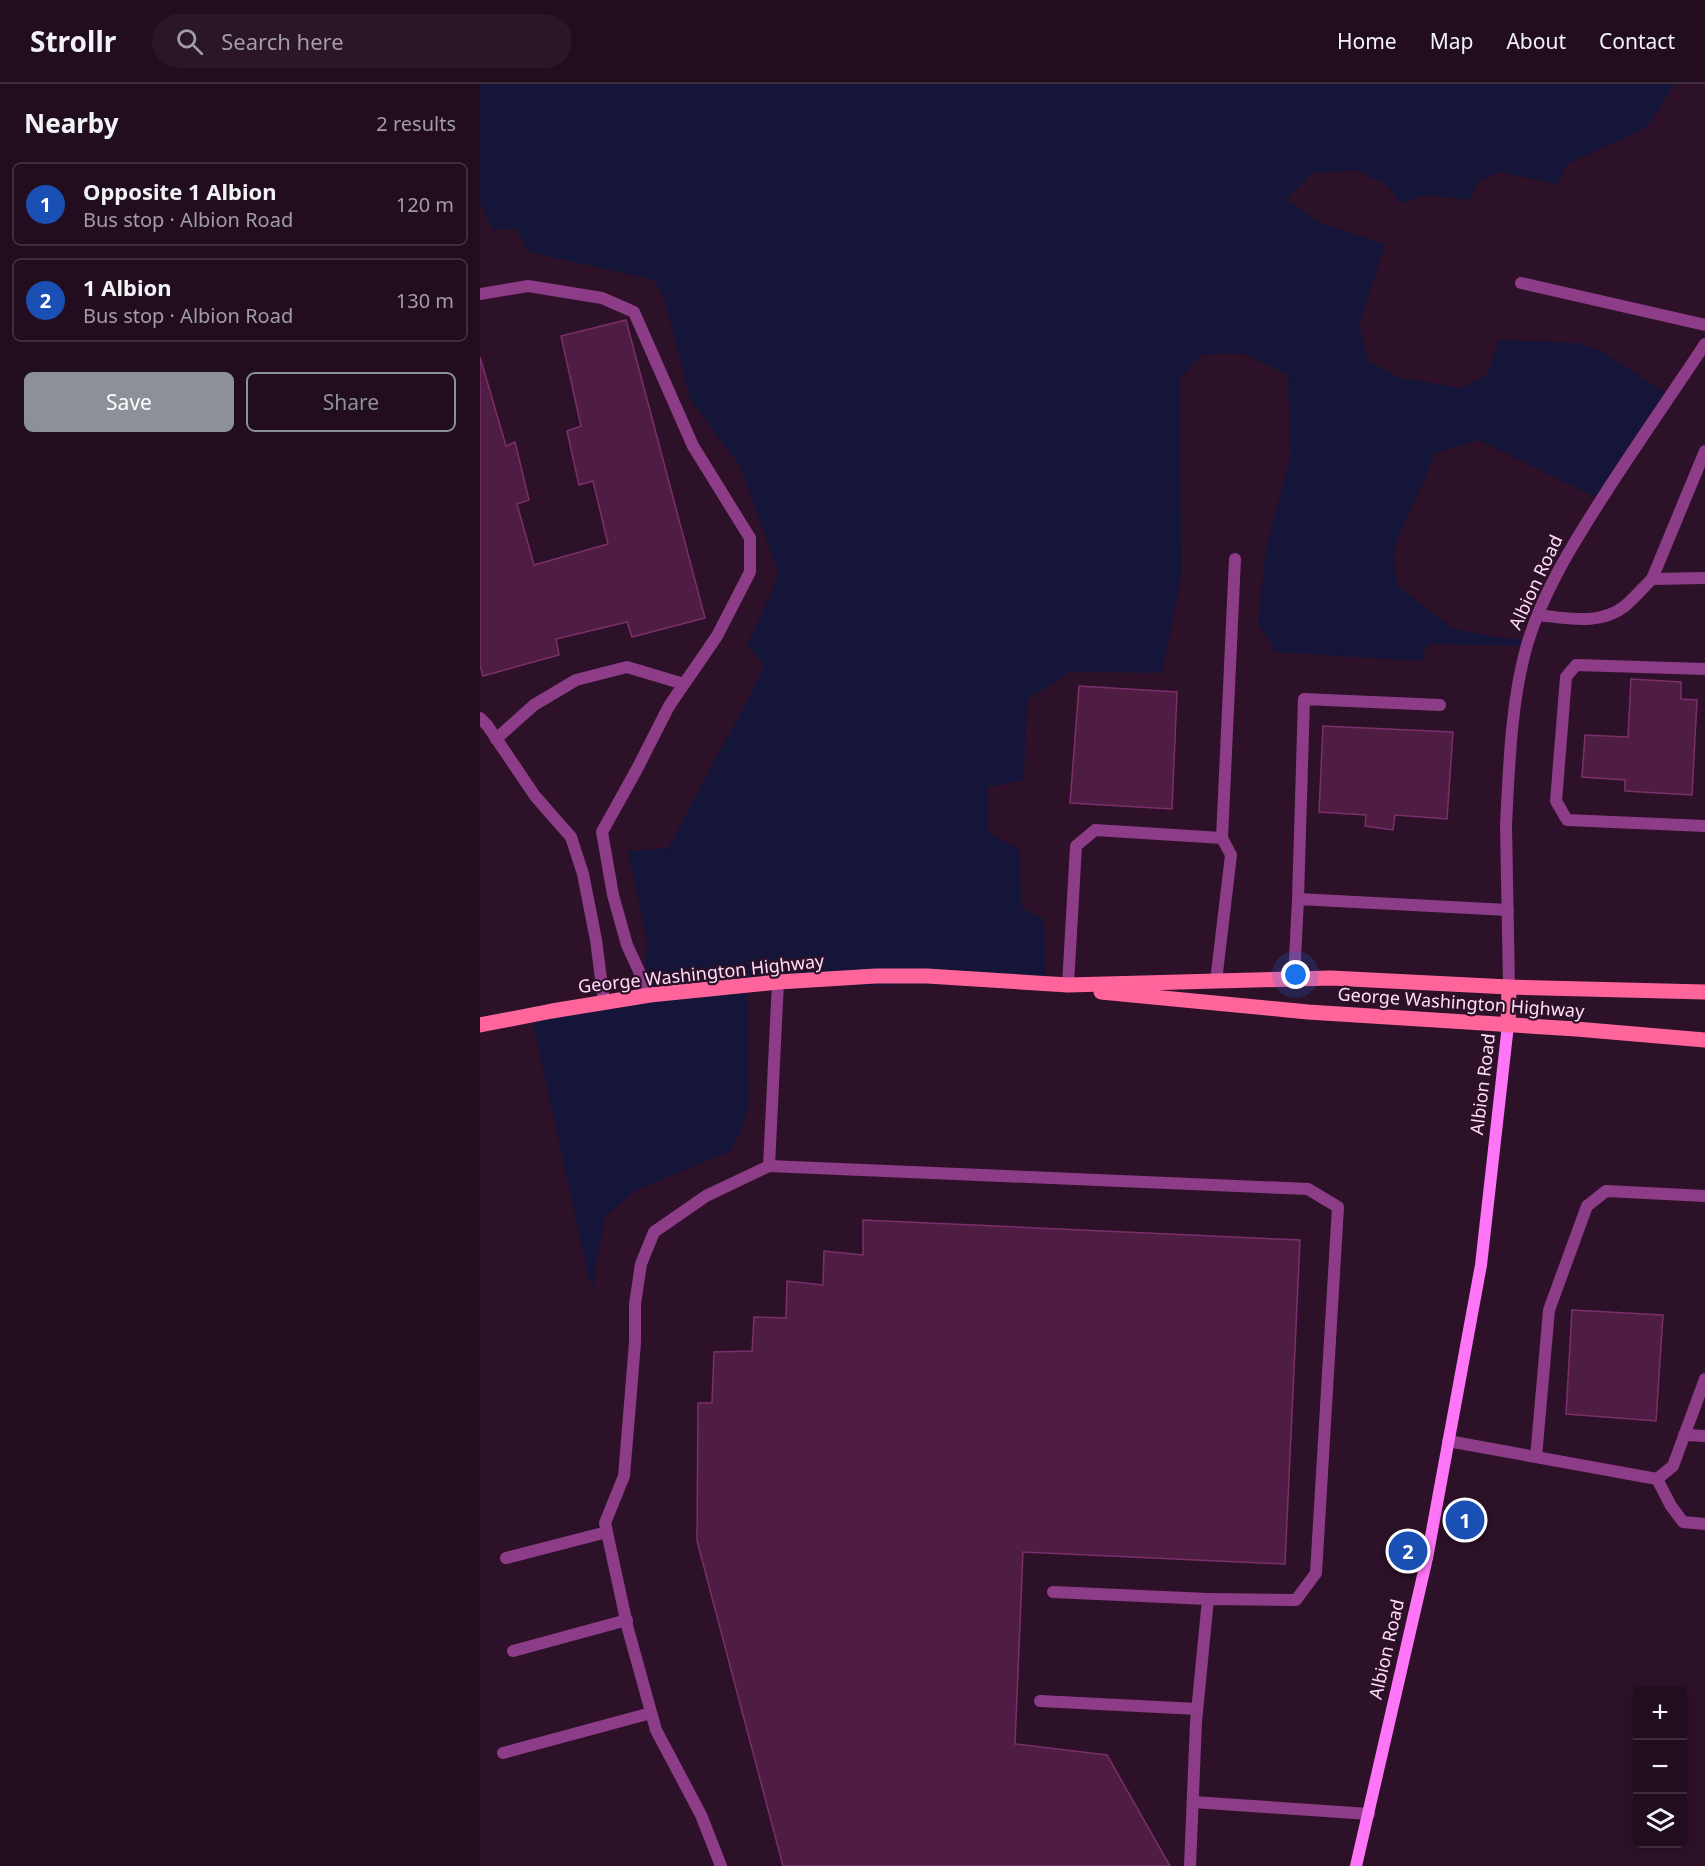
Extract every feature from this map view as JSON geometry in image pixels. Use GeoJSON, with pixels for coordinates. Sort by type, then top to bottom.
{"type":"FeatureCollection","features":[{"type":"Feature","properties":{"kind":"main road","name":"George Washington Highway"},"geometry":{"type":"LineString","coordinates":[[480,1025],[650,995],[778,982],[876,976],[927,976],[1068,985],[1331,978],[1509,987],[1705,992]]}},
{"type":"Feature","properties":{"kind":"main road","name":"George Washington Highway"},"geometry":{"type":"LineString","coordinates":[[927,976],[1308,1012],[1705,1040]]}},
{"type":"Feature","properties":{"kind":"main road","name":"Albion Road"},"geometry":{"type":"LineString","coordinates":[[1356,1866],[1427,1557],[1480,1265],[1508,1025],[1509,987]]}},
{"type":"Feature","properties":{"kind":"street"},"geometry":{"type":"LineString","coordinates":[[1521,283],[1705,325]]}},
{"type":"Feature","properties":{"kind":"street"},"geometry":{"type":"LineString","coordinates":[[480,294],[528,286],[602,298],[634,312],[693,446],[750,538],[750,572],[717,636],[669,706],[602,832],[614,895],[627,945],[650,995]]}},
{"type":"Feature","properties":{"kind":"street","name":"Albion Road"},"geometry":{"type":"LineString","coordinates":[[1509,987],[1507,816],[1516,700],[1523,661],[1538,615],[1566,557],[1705,344]]}},
{"type":"Feature","properties":{"kind":"street"},"geometry":{"type":"LineString","coordinates":[[1538,615],[1583,620],[1603,616],[1623,607],[1652,579],[1705,451]]}},
{"type":"Feature","properties":{"kind":"street"},"geometry":{"type":"LineString","coordinates":[[1216,981],[1231,855],[1222,838],[1235,559]]}},
{"type":"Feature","properties":{"kind":"street"},"geometry":{"type":"LineString","coordinates":[[1652,579],[1705,578]]}},
{"type":"Feature","properties":{"kind":"street"},"geometry":{"type":"LineString","coordinates":[[1705,669],[1576,665],[1566,677],[1556,801],[1567,820],[1705,826]]}},
{"type":"Feature","properties":{"kind":"street"},"geometry":{"type":"LineString","coordinates":[[496,739],[534,705],[576,680],[627,667],[684,684]]}},
{"type":"Feature","properties":{"kind":"street"},"geometry":{"type":"LineString","coordinates":[[1294,979],[1304,699],[1440,705]]}},
{"type":"Feature","properties":{"kind":"street"},"geometry":{"type":"LineString","coordinates":[[480,718],[535,796],[571,837],[583,874],[596,940],[604,1002]]}},
{"type":"Feature","properties":{"kind":"street"},"geometry":{"type":"LineString","coordinates":[[1068,985],[1076,846],[1095,830],[1222,838]]}},
{"type":"Feature","properties":{"kind":"street"},"geometry":{"type":"LineString","coordinates":[[1298,899],[1508,910]]}},
{"type":"Feature","properties":{"kind":"street"},"geometry":{"type":"LineString","coordinates":[[770,1166],[778,982]]}},
{"type":"Feature","properties":{"kind":"street"},"geometry":{"type":"LineString","coordinates":[[721,1866],[701,1815],[656,1730],[627,1620],[605,1523],[624,1476],[635,1343],[635,1304],[641,1264],[654,1232],[706,1196],[770,1166],[1308,1189],[1338,1207],[1316,1572],[1296,1600],[1208,1599],[1053,1592]]}},
{"type":"Feature","properties":{"kind":"street"},"geometry":{"type":"LineString","coordinates":[[1536,1457],[1549,1310],[1587,1206],[1606,1191],[1705,1196]]}},
{"type":"Feature","properties":{"kind":"street"},"geometry":{"type":"LineString","coordinates":[[1657,1479],[1672,1466],[1705,1379]]}},
{"type":"Feature","properties":{"kind":"street"},"geometry":{"type":"LineString","coordinates":[[1684,1435],[1705,1437]]}},
{"type":"Feature","properties":{"kind":"street"},"geometry":{"type":"LineString","coordinates":[[1449,1441],[1657,1479]]}},
{"type":"Feature","properties":{"kind":"street"},"geometry":{"type":"LineString","coordinates":[[1657,1479],[1671,1506],[1683,1522],[1705,1524]]}},
{"type":"Feature","properties":{"kind":"street"},"geometry":{"type":"LineString","coordinates":[[506,1557],[607,1532]]}},
{"type":"Feature","properties":{"kind":"street"},"geometry":{"type":"LineString","coordinates":[[1190,1866],[1197,1708],[1208,1599]]}},
{"type":"Feature","properties":{"kind":"street"},"geometry":{"type":"LineString","coordinates":[[513,1651],[627,1620]]}},
{"type":"Feature","properties":{"kind":"street"},"geometry":{"type":"LineString","coordinates":[[1040,1701],[1197,1708]]}},
{"type":"Feature","properties":{"kind":"street"},"geometry":{"type":"LineString","coordinates":[[503,1753],[651,1713]]}},
{"type":"Feature","properties":{"kind":"street"},"geometry":{"type":"LineString","coordinates":[[1193,1802],[1369,1814]]}},
{"type":"Feature","properties":{"kind":"shaded area"},"geometry":{"type":"Polygon","coordinates":[[[480,84],[1675,84],[1646,128],[1567,164],[1557,184],[1497,172],[1479,181],[1469,200],[1425,195],[1400,203],[1387,185],[1356,170],[1313,173],[1287,199],[1320,223],[1385,244],[1359,324],[1368,361],[1400,378],[1463,388],[1487,374],[1500,340],[1579,343],[1601,351],[1671,396],[1602,498],[1595,497],[1479,440],[1436,453],[1399,536],[1393,557],[1398,586],[1453,629],[1501,638],[1528,640],[1522,646],[1428,644],[1421,661],[1276,652],[1258,623],[1266,549],[1290,457],[1288,375],[1244,354],[1203,354],[1179,379],[1182,573],[1162,673],[1070,672],[1027,700],[1024,780],[988,787],[987,831],[1019,850],[1022,908],[1044,919],[1046,980],[986,986],[917,984],[747,988],[749,1104],[740,1133],[730,1151],[633,1192],[605,1217],[594,1287],[590,1283],[531,1014],[644,998],[647,941],[628,851],[668,848],[760,676],[763,664],[747,644],[774,587],[778,572],[741,468],[690,399],[664,297],[654,280],[529,252],[516,229],[493,230],[480,202],[480,84]]]}},
{"type":"Feature","properties":{"kind":"building"},"geometry":{"type":"Polygon","coordinates":[[[626,320],[705,618],[632,637],[627,622],[556,639],[559,655],[483,676],[480,665],[480,357],[506,446],[515,442],[529,500],[517,504],[534,565],[608,544],[593,481],[579,485],[567,431],[581,426],[561,336],[626,320]]]}},
{"type":"Feature","properties":{"kind":"building"},"geometry":{"type":"Polygon","coordinates":[[[1631,679],[1681,682],[1681,699],[1697,700],[1692,795],[1625,791],[1625,780],[1582,777],[1585,735],[1628,737],[1631,679]]]}},
{"type":"Feature","properties":{"kind":"building"},"geometry":{"type":"Polygon","coordinates":[[[1079,686],[1177,692],[1172,809],[1070,803],[1079,686]]]}},
{"type":"Feature","properties":{"kind":"building"},"geometry":{"type":"Polygon","coordinates":[[[1323,726],[1453,732],[1447,819],[1395,815],[1393,830],[1365,826],[1366,815],[1319,812],[1323,726]]]}},
{"type":"Feature","properties":{"kind":"building"},"geometry":{"type":"Polygon","coordinates":[[[863,1220],[1300,1240],[1285,1564],[1023,1552],[1015,1744],[1107,1755],[1170,1866],[783,1866],[697,1541],[698,1403],[712,1403],[714,1352],[752,1351],[754,1317],[786,1318],[787,1281],[823,1285],[824,1251],[863,1255],[863,1220]]]}},
{"type":"Feature","properties":{"kind":"building"},"geometry":{"type":"Polygon","coordinates":[[[1572,1310],[1663,1315],[1656,1421],[1566,1414],[1572,1310]]]}},
{"type":"Feature","properties":{"kind":"place","name":"Opposite 1 Albion"},"geometry":{"type":"Point","coordinates":[1465,1520]}},
{"type":"Feature","properties":{"kind":"place","name":"1 Albion"},"geometry":{"type":"Point","coordinates":[1408,1551]}}]}
